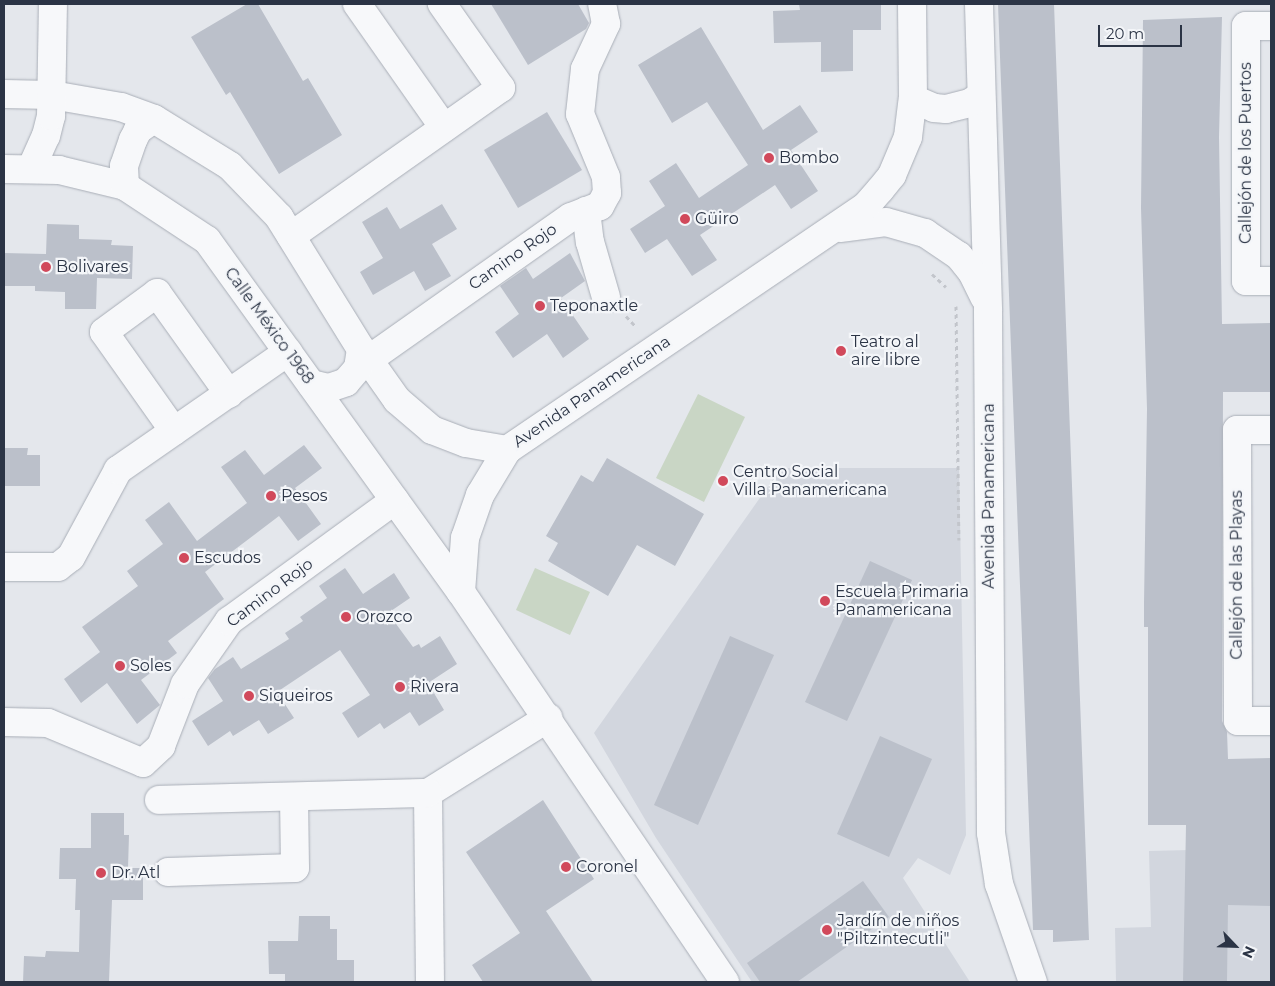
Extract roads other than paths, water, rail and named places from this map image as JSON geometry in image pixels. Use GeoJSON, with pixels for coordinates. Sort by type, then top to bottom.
{"type":"FeatureCollection","features":[{"type":"Feature","properties":{"kind":"street"},"geometry":{"type":"LineString","coordinates":[[31,169],[46,136],[52,95],[53,4]]}},
{"type":"Feature","properties":{"kind":"street"},"geometry":{"type":"LineString","coordinates":[[357,4],[444,128]]}},
{"type":"Feature","properties":{"kind":"street"},"geometry":{"type":"LineString","coordinates":[[291,236],[501,88],[442,4]]}},
{"type":"Feature","properties":{"kind":"street","name":"Camino Rojo"},"geometry":{"type":"LineString","coordinates":[[364,354],[570,217],[600,206],[607,193],[606,177],[580,114],[585,70],[606,24],[602,4]]}},
{"type":"Feature","properties":{"kind":"street","name":"Avenida Panamericana"},"geometry":{"type":"LineString","coordinates":[[461,592],[462,553],[469,524],[487,481],[506,450],[866,206],[892,175],[908,137],[913,99],[912,4]]}},
{"type":"Feature","properties":{"kind":"street","name":"Avenida Panamericana"},"geometry":{"type":"LineString","coordinates":[[979,4],[980,96],[988,310],[991,833],[999,884],[1033,982]]}},
{"type":"Feature","properties":{"kind":"street","name":"Callejón de los Puertos"},"geometry":{"type":"LineString","coordinates":[[1271,26],[1246,26],[1246,281],[1271,281]]}},
{"type":"Feature","properties":{"kind":"street"},"geometry":{"type":"LineString","coordinates":[[4,94],[52,95],[121,107],[154,120],[230,166],[280,217],[364,354],[398,400],[432,430],[466,442],[506,450]]}},
{"type":"Feature","properties":{"kind":"street"},"geometry":{"type":"LineString","coordinates":[[913,99],[934,108],[946,109],[970,103],[980,96]]}},
{"type":"Feature","properties":{"kind":"street"},"geometry":{"type":"LineString","coordinates":[[125,186],[124,166],[132,140],[138,130],[154,120]]}},
{"type":"Feature","properties":{"kind":"street","name":"Calle México 1968"},"geometry":{"type":"LineString","coordinates":[[4,169],[59,170],[125,186],[207,240],[461,592]]}},
{"type":"Feature","properties":{"kind":"street"},"geometry":{"type":"LineString","coordinates":[[586,211],[590,242],[606,297]]}},
{"type":"Feature","properties":{"kind":"street"},"geometry":{"type":"LineString","coordinates":[[827,233],[873,222],[906,226],[925,232],[943,243],[967,267],[982,291],[988,310]]}},
{"type":"Feature","properties":{"kind":"street"},"geometry":{"type":"LineString","coordinates":[[174,431],[104,332],[157,293],[229,394]]}},
{"type":"Feature","properties":{"kind":"street"},"geometry":{"type":"LineString","coordinates":[[4,567],[58,566],[64,562],[92,520],[118,470],[288,352]]}},
{"type":"Feature","properties":{"kind":"street"},"geometry":{"type":"LineString","coordinates":[[311,384],[329,388],[346,382],[358,368],[364,354]]}},
{"type":"Feature","properties":{"kind":"street","name":"Callejón de las Playas"},"geometry":{"type":"LineString","coordinates":[[1271,430],[1237,430],[1238,721],[1271,721]]}},
{"type":"Feature","properties":{"kind":"street","name":"Camino Rojo"},"geometry":{"type":"LineString","coordinates":[[4,722],[48,723],[143,763],[161,746],[185,684],[229,621],[395,500]]}},
{"type":"Feature","properties":{"kind":"street"},"geometry":{"type":"LineString","coordinates":[[461,592],[725,982]]}},
{"type":"Feature","properties":{"kind":"street"},"geometry":{"type":"LineString","coordinates":[[159,800],[428,793],[548,718]]}},
{"type":"Feature","properties":{"kind":"street"},"geometry":{"type":"LineString","coordinates":[[428,793],[430,982]]}},
{"type":"Feature","properties":{"kind":"street"},"geometry":{"type":"LineString","coordinates":[[168,872],[295,868],[294,796]]}},
{"type":"Feature","properties":{"kind":"place","name":"Bombo"},"geometry":{"type":"Point","coordinates":[769,158]}},
{"type":"Feature","properties":{"kind":"place","name":"Güiro"},"geometry":{"type":"Point","coordinates":[685,219]}},
{"type":"Feature","properties":{"kind":"place","name":"Bolivares"},"geometry":{"type":"Point","coordinates":[46,267]}},
{"type":"Feature","properties":{"kind":"place","name":"Teponaxtle"},"geometry":{"type":"Point","coordinates":[540,306]}},
{"type":"Feature","properties":{"kind":"place","name":"Teatro al aire libre"},"geometry":{"type":"Point","coordinates":[841,351]}},
{"type":"Feature","properties":{"kind":"place","name":"Centro Social Villa Panamericana"},"geometry":{"type":"Point","coordinates":[723,481]}},
{"type":"Feature","properties":{"kind":"place","name":"Pesos"},"geometry":{"type":"Point","coordinates":[271,496]}},
{"type":"Feature","properties":{"kind":"place","name":"Escudos"},"geometry":{"type":"Point","coordinates":[184,558]}},
{"type":"Feature","properties":{"kind":"place","name":"Escuela Primaria Panamericana"},"geometry":{"type":"Point","coordinates":[825,601]}},
{"type":"Feature","properties":{"kind":"place","name":"Orozco"},"geometry":{"type":"Point","coordinates":[346,617]}},
{"type":"Feature","properties":{"kind":"place","name":"Soles"},"geometry":{"type":"Point","coordinates":[120,666]}},
{"type":"Feature","properties":{"kind":"place","name":"Rivera"},"geometry":{"type":"Point","coordinates":[400,687]}},
{"type":"Feature","properties":{"kind":"place","name":"Siqueiros"},"geometry":{"type":"Point","coordinates":[249,696]}},
{"type":"Feature","properties":{"kind":"place","name":"Coronel"},"geometry":{"type":"Point","coordinates":[566,867]}},
{"type":"Feature","properties":{"kind":"place","name":"Dr. Atl"},"geometry":{"type":"Point","coordinates":[101,873]}},
{"type":"Feature","properties":{"kind":"place","name":"Jardín de niños \"Piltzintecutli\""},"geometry":{"type":"Point","coordinates":[827,930]}}]}
